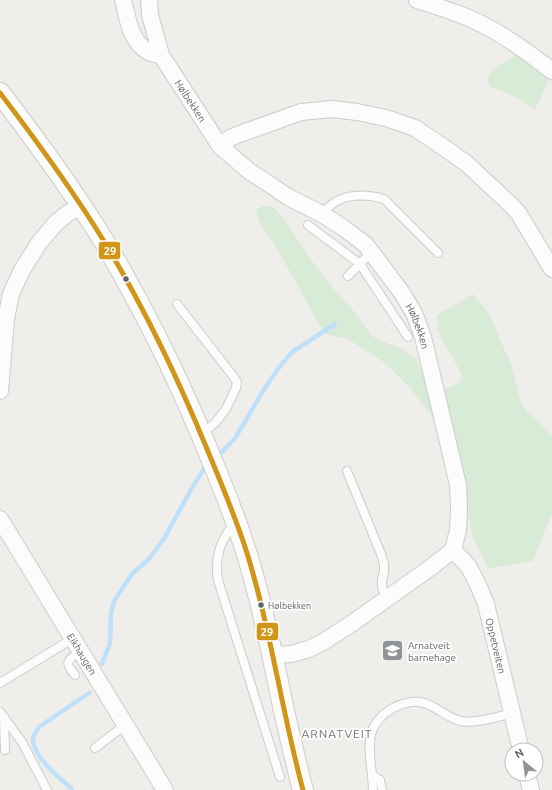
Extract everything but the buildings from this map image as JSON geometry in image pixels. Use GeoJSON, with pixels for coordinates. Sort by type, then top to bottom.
{"type":"FeatureCollection","features":[{"type":"Feature","properties":{"kind":"street"},"geometry":{"type":"LineString","coordinates":[[123,0],[132,33],[137,42],[142,48],[150,53],[161,55]]}},
{"type":"Feature","properties":{"kind":"street","name":"Hølbekken"},"geometry":{"type":"LineString","coordinates":[[149,0],[150,15],[161,55],[220,146],[249,171],[288,197],[322,214],[366,245],[402,293],[414,313],[422,337],[458,485],[458,530],[453,550]]}},
{"type":"Feature","properties":{"kind":"street"},"geometry":{"type":"LineString","coordinates":[[417,0],[452,11],[491,29],[517,45],[552,71]]}},
{"type":"Feature","properties":{"kind":"street"},"geometry":{"type":"LineString","coordinates":[[0,93],[28,129],[81,206],[106,246],[154,332],[201,435],[235,520],[251,566],[273,655],[284,712],[303,790]]}},
{"type":"Feature","properties":{"kind":"street"},"geometry":{"type":"LineString","coordinates":[[220,146],[230,138],[237,135],[301,112],[332,109],[358,112],[386,118],[415,128],[450,151],[511,205],[552,269]]}},
{"type":"Feature","properties":{"kind":"street"},"geometry":{"type":"LineString","coordinates":[[0,390],[6,319],[11,294],[22,270],[39,243],[56,223],[68,213],[81,206]]}},
{"type":"Feature","properties":{"kind":"street","name":"Eikhaugen"},"geometry":{"type":"LineString","coordinates":[[0,519],[165,790]]}},
{"type":"Feature","properties":{"kind":"street"},"geometry":{"type":"LineString","coordinates":[[273,655],[291,654],[309,649],[323,642],[430,568],[453,550]]}},
{"type":"Feature","properties":{"kind":"street","name":"Oppetveiten"},"geometry":{"type":"LineString","coordinates":[[453,550],[469,567],[486,604],[519,742]]}},
{"type":"Feature","properties":{"kind":"lane"},"geometry":{"type":"LineString","coordinates":[[322,214],[332,204],[341,199],[365,195],[384,199],[438,253]]}},
{"type":"Feature","properties":{"kind":"lane"},"geometry":{"type":"LineString","coordinates":[[308,225],[360,264],[408,337]]}},
{"type":"Feature","properties":{"kind":"lane"},"geometry":{"type":"LineString","coordinates":[[348,276],[371,252]]}},
{"type":"Feature","properties":{"kind":"lane"},"geometry":{"type":"LineString","coordinates":[[177,304],[237,382],[236,388],[226,409],[215,424],[201,435]]}},
{"type":"Feature","properties":{"kind":"lane"},"geometry":{"type":"LineString","coordinates":[[347,471],[381,554],[384,564],[382,587],[386,599]]}},
{"type":"Feature","properties":{"kind":"lane"},"geometry":{"type":"LineString","coordinates":[[235,520],[222,542],[217,557],[216,570],[280,777]]}},
{"type":"Feature","properties":{"kind":"lane"},"geometry":{"type":"LineString","coordinates":[[75,675],[68,666],[68,663],[76,645]]}},
{"type":"Feature","properties":{"kind":"lane"},"geometry":{"type":"LineString","coordinates":[[0,683],[76,645]]}},
{"type":"Feature","properties":{"kind":"lane"},"geometry":{"type":"LineString","coordinates":[[373,790],[369,748],[371,732],[377,720],[386,712],[407,703],[420,702],[431,705],[451,718],[462,722],[479,721],[512,713]]}},
{"type":"Feature","properties":{"kind":"lane"},"geometry":{"type":"LineString","coordinates":[[2,715],[5,750]]}},
{"type":"Feature","properties":{"kind":"lane"},"geometry":{"type":"LineString","coordinates":[[2,715],[22,742],[47,790]]}},
{"type":"Feature","properties":{"kind":"lane"},"geometry":{"type":"LineString","coordinates":[[95,748],[125,725]]}},
{"type":"Feature","properties":{"kind":"lane"},"geometry":{"type":"LineString","coordinates":[[372,775],[380,780],[382,790]]}},
{"type":"Feature","properties":{"kind":"green space"},"geometry":{"type":"Polygon","coordinates":[[[520,52],[551,75],[535,110],[518,98],[489,86],[488,76],[496,68],[520,52]]]}},
{"type":"Feature","properties":{"kind":"green space"},"geometry":{"type":"Polygon","coordinates":[[[262,206],[269,206],[275,209],[285,220],[309,257],[337,293],[353,310],[371,335],[379,340],[403,349],[416,359],[427,380],[441,389],[448,388],[461,381],[461,373],[440,335],[437,315],[473,294],[488,312],[511,364],[522,406],[552,435],[552,512],[533,561],[490,568],[487,567],[474,540],[470,526],[464,497],[462,467],[455,438],[450,433],[444,432],[409,387],[385,363],[348,339],[326,334],[321,328],[279,252],[260,223],[256,210],[262,206]]]}},
{"type":"Feature","properties":{"kind":"waterway"},"geometry":{"type":"LineString","coordinates":[[222,452],[236,437],[266,386],[292,352],[335,324]]}},
{"type":"Feature","properties":{"kind":"waterway"},"geometry":{"type":"LineString","coordinates":[[102,664],[110,643],[111,614],[114,601],[132,574],[149,559],[165,537],[204,469]]}},
{"type":"Feature","properties":{"kind":"waterway"},"geometry":{"type":"LineString","coordinates":[[72,790],[42,760],[34,747],[33,738],[39,727],[89,693]]}},
{"type":"Feature","properties":{"kind":"transit line","name":"29"},"geometry":{"type":"LineString","coordinates":[[0,93],[53,164],[117,263],[145,315],[196,422],[247,553],[263,612],[303,790]]}},
{"type":"Feature","properties":{"kind":"place","name":"Hølbekken"},"geometry":{"type":"Point","coordinates":[261,605]}},
{"type":"Feature","properties":{"kind":"place","name":"Arnatveit barnehage"},"geometry":{"type":"Point","coordinates":[393,651]}},
{"type":"Feature","properties":{"kind":"district","name":"ARNATVEIT"},"geometry":{"type":"Point","coordinates":[337,734]}}]}
